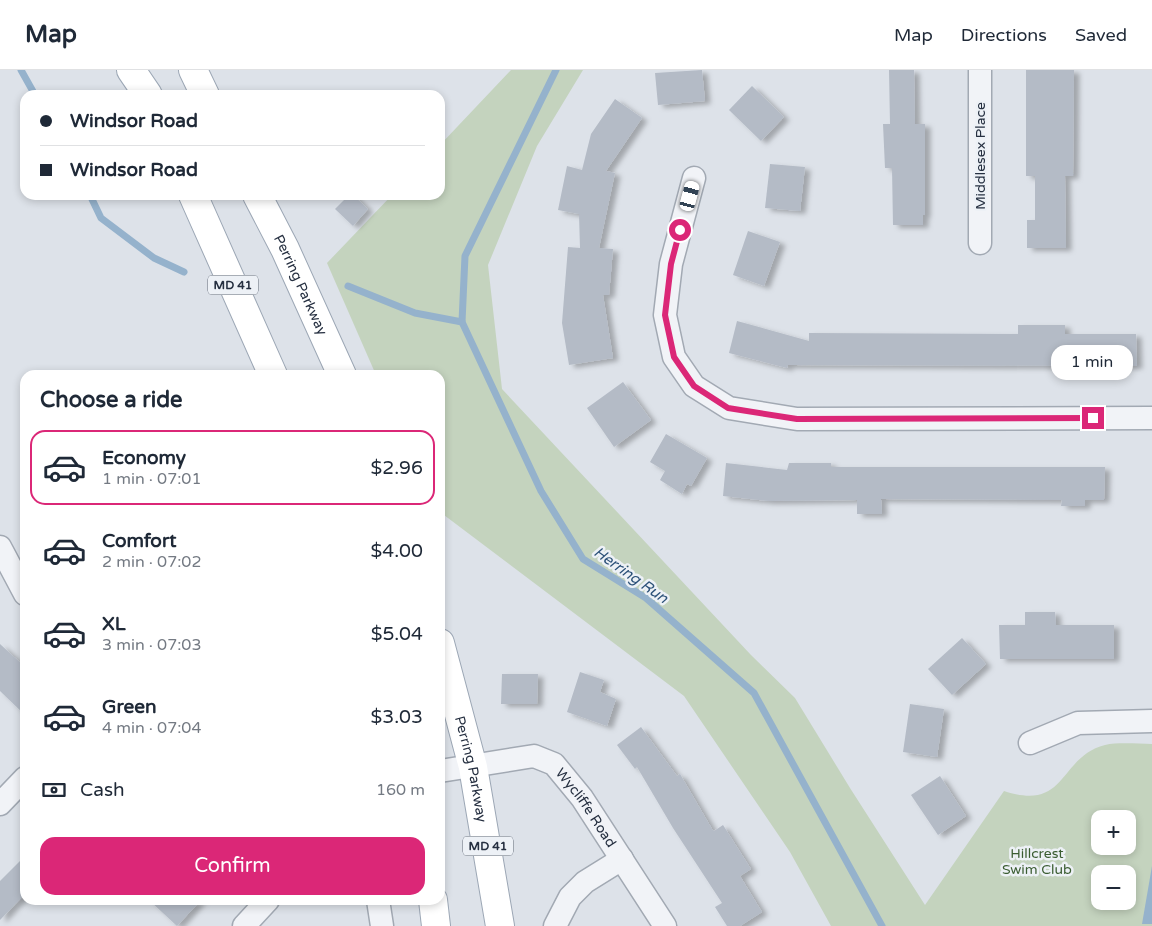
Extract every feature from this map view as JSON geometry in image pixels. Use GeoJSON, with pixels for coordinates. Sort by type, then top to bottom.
{"type":"FeatureCollection","features":[{"type":"Feature","properties":{"kind":"main road"},"geometry":{"type":"LineString","coordinates":[[131,70],[145,90]]}},
{"type":"Feature","properties":{"kind":"main road"},"geometry":{"type":"LineString","coordinates":[[137,70],[146,90]]}},
{"type":"Feature","properties":{"kind":"main road"},"geometry":{"type":"LineString","coordinates":[[193,70],[203,90]]}},
{"type":"Feature","properties":{"kind":"main road"},"geometry":{"type":"LineString","coordinates":[[214,70],[222,90]]}},
{"type":"Feature","properties":{"kind":"main road","name":"MD 41"},"geometry":{"type":"LineString","coordinates":[[195,200],[271,370]]}},
{"type":"Feature","properties":{"kind":"main road","name":"Perring Parkway"},"geometry":{"type":"LineString","coordinates":[[260,200],[285,249],[340,370]]}},
{"type":"Feature","properties":{"kind":"main road"},"geometry":{"type":"LineString","coordinates":[[265,200],[285,249]]}},
{"type":"Feature","properties":{"kind":"main road","name":"Perring Parkway"},"geometry":{"type":"LineString","coordinates":[[445,662],[473,767],[500,926]]}},
{"type":"Feature","properties":{"kind":"main road"},"geometry":{"type":"LineString","coordinates":[[434,905],[436,926]]}},
{"type":"Feature","properties":{"kind":"street","name":"Middlesex Place"},"geometry":{"type":"LineString","coordinates":[[980,70],[980,243]]}},
{"type":"Feature","properties":{"kind":"street"},"geometry":{"type":"LineString","coordinates":[[694,178],[671,264],[665,315],[674,357],[694,386],[728,408],[797,419],[1152,418]]}},
{"type":"Feature","properties":{"kind":"street"},"geometry":{"type":"LineString","coordinates":[[0,547],[20,585]]}},
{"type":"Feature","properties":{"kind":"street"},"geometry":{"type":"LineString","coordinates":[[1030,743],[1078,723],[1152,721]]}},
{"type":"Feature","properties":{"kind":"street","name":"Wycliffe Road"},"geometry":{"type":"LineString","coordinates":[[445,770],[534,756],[554,764],[582,798],[665,926]]}},
{"type":"Feature","properties":{"kind":"street"},"geometry":{"type":"LineString","coordinates":[[0,804],[20,783]]}},
{"type":"Feature","properties":{"kind":"street"},"geometry":{"type":"LineString","coordinates":[[555,926],[570,896],[585,882],[622,859]]}},
{"type":"Feature","properties":{"kind":"street"},"geometry":{"type":"LineString","coordinates":[[244,926],[263,905]]}},
{"type":"Feature","properties":{"kind":"street"},"geometry":{"type":"LineString","coordinates":[[379,905],[382,926]]}},
{"type":"Feature","properties":{"kind":"green space","name":"Hillcrest Swim Club"},"geometry":{"type":"Polygon","coordinates":[[[511,70],[583,70],[537,146],[488,265],[502,389],[751,655],[795,698],[925,905],[1004,791],[1025,796],[1040,794],[1052,789],[1078,760],[1090,751],[1110,744],[1152,744],[1152,926],[831,926],[790,852],[684,696],[445,516],[445,370],[374,370],[327,263],[387,200],[445,200],[445,140],[511,70]]]}},
{"type":"Feature","properties":{"kind":"water"},"geometry":{"type":"Polygon","coordinates":[[[1152,866],[1152,924],[1142,924],[1152,866]]]}},
{"type":"Feature","properties":{"kind":"building"},"geometry":{"type":"Polygon","coordinates":[[[702,70],[705,101],[658,105],[655,73],[702,70]]]}},
{"type":"Feature","properties":{"kind":"building"},"geometry":{"type":"Polygon","coordinates":[[[889,70],[914,70],[915,124],[925,124],[925,215],[923,215],[923,225],[893,225],[892,168],[885,168],[883,124],[890,124],[889,70]]]}},
{"type":"Feature","properties":{"kind":"building"},"geometry":{"type":"Polygon","coordinates":[[[1026,70],[1074,70],[1073,176],[1065,176],[1066,248],[1027,248],[1027,220],[1035,220],[1035,176],[1026,176],[1026,70]]]}},
{"type":"Feature","properties":{"kind":"building"},"geometry":{"type":"Polygon","coordinates":[[[752,86],[784,117],[761,141],[729,110],[752,86]]]}},
{"type":"Feature","properties":{"kind":"building"},"geometry":{"type":"Polygon","coordinates":[[[615,99],[642,118],[606,171],[615,173],[599,248],[613,249],[609,295],[603,295],[613,358],[569,365],[562,323],[568,247],[580,248],[579,214],[558,210],[567,166],[582,170],[591,134],[615,99]]]}},
{"type":"Feature","properties":{"kind":"building"},"geometry":{"type":"Polygon","coordinates":[[[770,164],[805,167],[800,211],[765,208],[770,164]]]}},
{"type":"Feature","properties":{"kind":"building"},"geometry":{"type":"Polygon","coordinates":[[[344,200],[358,200],[368,209],[353,226],[335,209],[344,200]]]}},
{"type":"Feature","properties":{"kind":"building"},"geometry":{"type":"Polygon","coordinates":[[[748,231],[780,242],[764,286],[733,275],[748,231]]]}},
{"type":"Feature","properties":{"kind":"building"},"geometry":{"type":"Polygon","coordinates":[[[737,321],[809,341],[809,333],[1018,334],[1018,325],[1065,325],[1065,334],[1136,334],[1137,366],[788,365],[787,368],[729,353],[737,321]]]}},
{"type":"Feature","properties":{"kind":"building"},"geometry":{"type":"Polygon","coordinates":[[[623,382],[651,420],[614,447],[587,408],[623,382]]]}},
{"type":"Feature","properties":{"kind":"building"},"geometry":{"type":"Polygon","coordinates":[[[666,434],[707,458],[691,486],[687,484],[682,494],[660,480],[665,471],[650,462],[666,434]]]}},
{"type":"Feature","properties":{"kind":"building"},"geometry":{"type":"Polygon","coordinates":[[[726,463],[787,470],[789,463],[831,463],[831,467],[1105,467],[1104,500],[1085,500],[1085,506],[1061,506],[1062,500],[881,499],[882,514],[857,514],[857,500],[769,501],[723,496],[726,463]]]}},
{"type":"Feature","properties":{"kind":"building"},"geometry":{"type":"Polygon","coordinates":[[[1025,612],[1055,612],[1056,625],[1114,625],[1114,659],[1000,659],[999,625],[1025,625],[1025,612]]]}},
{"type":"Feature","properties":{"kind":"building"},"geometry":{"type":"Polygon","coordinates":[[[962,638],[986,664],[952,695],[928,669],[962,638]]]}},
{"type":"Feature","properties":{"kind":"building"},"geometry":{"type":"Polygon","coordinates":[[[0,644],[20,662],[20,710],[0,691],[0,644]]]}},
{"type":"Feature","properties":{"kind":"building"},"geometry":{"type":"Polygon","coordinates":[[[580,672],[604,680],[600,692],[616,699],[607,726],[567,712],[580,672]]]}},
{"type":"Feature","properties":{"kind":"building"},"geometry":{"type":"Polygon","coordinates":[[[502,674],[538,674],[537,704],[501,704],[502,674]]]}},
{"type":"Feature","properties":{"kind":"building"},"geometry":{"type":"Polygon","coordinates":[[[910,704],[944,709],[937,757],[903,752],[910,704]]]}},
{"type":"Feature","properties":{"kind":"building"},"geometry":{"type":"Polygon","coordinates":[[[641,727],[677,776],[680,774],[712,829],[714,831],[723,825],[751,869],[740,876],[762,912],[740,926],[727,926],[715,907],[722,903],[673,828],[637,767],[635,769],[617,745],[641,727]]]}},
{"type":"Feature","properties":{"kind":"building"},"geometry":{"type":"Polygon","coordinates":[[[940,776],[966,816],[938,835],[911,795],[940,776]]]}},
{"type":"Feature","properties":{"kind":"building"},"geometry":{"type":"Polygon","coordinates":[[[20,861],[20,899],[0,920],[0,881],[20,861]]]}},
{"type":"Feature","properties":{"kind":"building"},"geometry":{"type":"Polygon","coordinates":[[[154,905],[196,905],[177,926],[154,905]]]}},
{"type":"Feature","properties":{"kind":"waterway","name":"Herring Run"},"geometry":{"type":"LineString","coordinates":[[21,70],[32,90]]}},
{"type":"Feature","properties":{"kind":"waterway","name":"Herring Run"},"geometry":{"type":"LineString","coordinates":[[556,70],[465,256],[462,322],[541,491],[583,559],[646,598],[754,693],[882,926]]}},
{"type":"Feature","properties":{"kind":"waterway","name":"Herring Run"},"geometry":{"type":"LineString","coordinates":[[92,200],[101,218],[154,258],[184,272]]}},
{"type":"Feature","properties":{"kind":"waterway","name":"Herring Run"},"geometry":{"type":"LineString","coordinates":[[348,286],[415,313],[462,322]]}},
{"type":"Feature","properties":{"kind":"route"},"geometry":{"type":"LineString","coordinates":[[680,230],[671,264],[665,315],[674,357],[694,386],[728,408],[797,419],[1093,418]]}}]}
